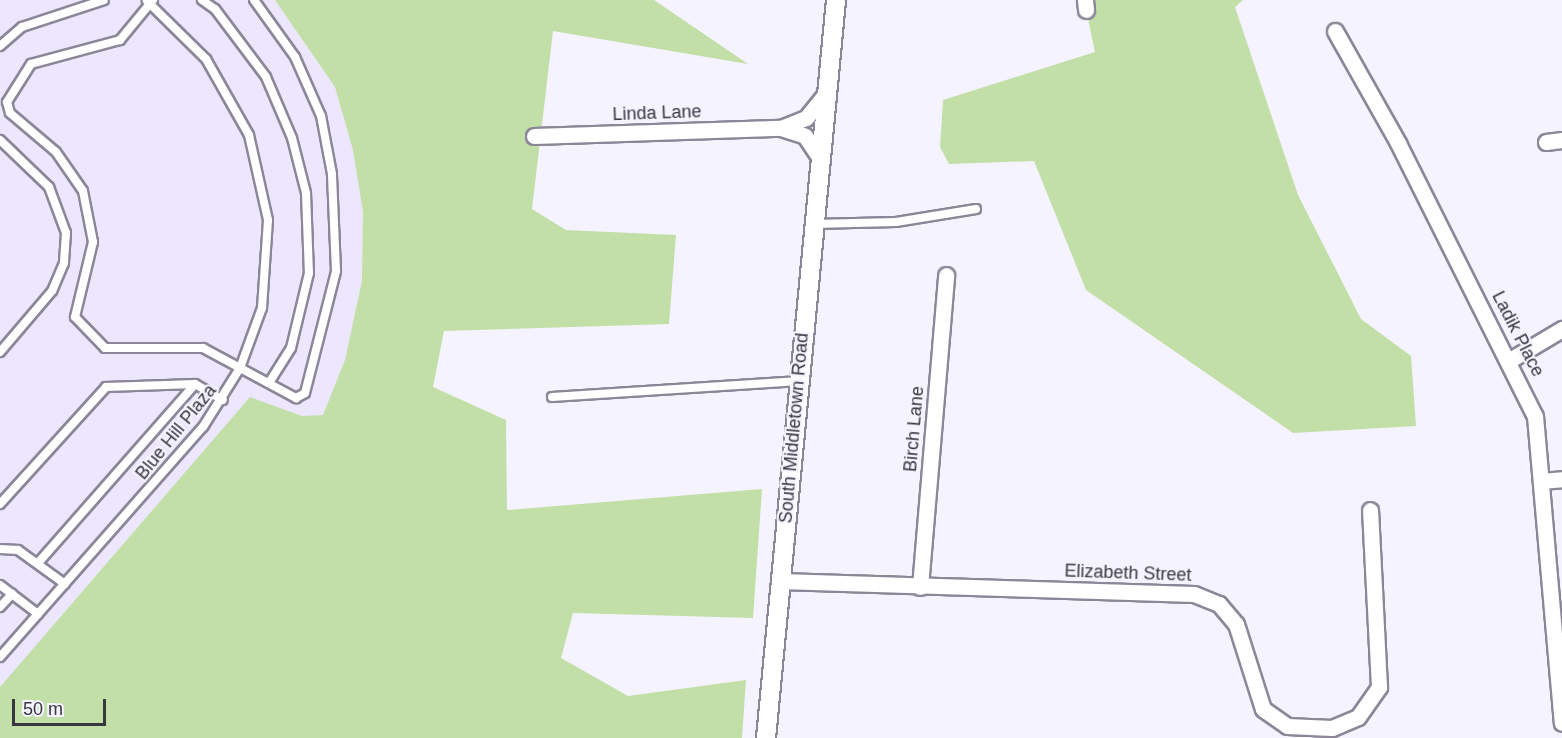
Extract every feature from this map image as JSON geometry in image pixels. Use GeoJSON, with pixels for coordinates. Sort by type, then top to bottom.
{"type":"FeatureCollection","features":[{"type":"Feature","properties":{"kind":"street","name":"South Middletown Road"},"geometry":{"type":"LineString","coordinates":[[766,738],[822,117],[836,0]]}},
{"type":"Feature","properties":{"kind":"street","name":"Ladik Place"},"geometry":{"type":"LineString","coordinates":[[1335,31],[1510,360],[1534,417],[1562,723]]}},
{"type":"Feature","properties":{"kind":"street","name":"Linda Lane"},"geometry":{"type":"LineString","coordinates":[[534,136],[781,128],[806,118],[824,96]]}},
{"type":"Feature","properties":{"kind":"street","name":"Linda Lane"},"geometry":{"type":"LineString","coordinates":[[781,128],[805,136],[819,157]]}},
{"type":"Feature","properties":{"kind":"street"},"geometry":{"type":"LineString","coordinates":[[1546,142],[1562,140]]}},
{"type":"Feature","properties":{"kind":"street","name":"Birch Lane"},"geometry":{"type":"LineString","coordinates":[[920,587],[946,275]]}},
{"type":"Feature","properties":{"kind":"street"},"geometry":{"type":"LineString","coordinates":[[1510,360],[1562,329]]}},
{"type":"Feature","properties":{"kind":"street"},"geometry":{"type":"LineString","coordinates":[[1541,481],[1562,479]]}},
{"type":"Feature","properties":{"kind":"street","name":"Elizabeth Street"},"geometry":{"type":"LineString","coordinates":[[780,580],[920,587],[1179,592],[1207,598],[1236,624],[1263,709],[1287,726],[1332,728],[1359,717],[1379,687],[1370,510]]}},
{"type":"Feature","properties":{"kind":"lane"},"geometry":{"type":"LineString","coordinates":[[0,46],[33,22],[75,13],[104,0]]}},
{"type":"Feature","properties":{"kind":"lane"},"geometry":{"type":"LineString","coordinates":[[202,0],[215,9],[266,77],[306,193],[309,273],[291,348],[269,383]]}},
{"type":"Feature","properties":{"kind":"lane"},"geometry":{"type":"LineString","coordinates":[[150,1],[120,40],[31,64],[7,102],[10,113],[56,152],[83,191],[93,242],[89,274],[74,309],[82,329],[105,348],[203,348],[296,398],[305,393],[336,271],[332,174],[321,117],[295,57],[254,0]]}},
{"type":"Feature","properties":{"kind":"lane","name":"Blue Hill Plaza"},"geometry":{"type":"LineString","coordinates":[[0,657],[65,585],[223,400],[240,368],[256,328],[268,266],[261,176],[249,135],[219,77],[150,1]]}},
{"type":"Feature","properties":{"kind":"lane"},"geometry":{"type":"LineString","coordinates":[[0,140],[49,187],[66,233],[64,264],[52,291],[0,352]]}},
{"type":"Feature","properties":{"kind":"lane"},"geometry":{"type":"LineString","coordinates":[[813,224],[896,222],[976,209]]}},
{"type":"Feature","properties":{"kind":"lane"},"geometry":{"type":"LineString","coordinates":[[552,397],[799,381]]}},
{"type":"Feature","properties":{"kind":"lane"},"geometry":{"type":"LineString","coordinates":[[38,563],[195,384]]}},
{"type":"Feature","properties":{"kind":"lane"},"geometry":{"type":"LineString","coordinates":[[0,504],[106,387],[195,384],[223,400]]}},
{"type":"Feature","properties":{"kind":"lane"},"geometry":{"type":"LineString","coordinates":[[0,549],[18,550],[65,585]]}},
{"type":"Feature","properties":{"kind":"lane"},"geometry":{"type":"LineString","coordinates":[[0,585],[38,614]]}},
{"type":"Feature","properties":{"kind":"lane"},"geometry":{"type":"LineString","coordinates":[[0,607],[12,594]]}},
{"type":"Feature","properties":{"kind":"shaded area"},"geometry":{"type":"Polygon","coordinates":[[[0,0],[292,0],[356,126],[371,275],[329,421],[0,698],[0,0]]]}},
{"type":"Feature","properties":{"kind":"green space"},"geometry":{"type":"Polygon","coordinates":[[[275,0],[654,0],[748,64],[553,31],[532,209],[566,230],[676,235],[669,324],[444,331],[433,387],[506,420],[507,510],[762,489],[753,618],[573,613],[561,658],[628,696],[746,680],[742,738],[0,738],[0,687],[250,397],[302,416],[323,415],[345,360],[362,281],[363,212],[353,150],[335,87],[275,0]]]}},
{"type":"Feature","properties":{"kind":"green space"},"geometry":{"type":"Polygon","coordinates":[[[1084,0],[1243,0],[1235,7],[1298,195],[1361,319],[1411,356],[1416,426],[1293,433],[1086,290],[1034,161],[949,164],[940,147],[943,100],[1095,52],[1084,0]]]}}]}
